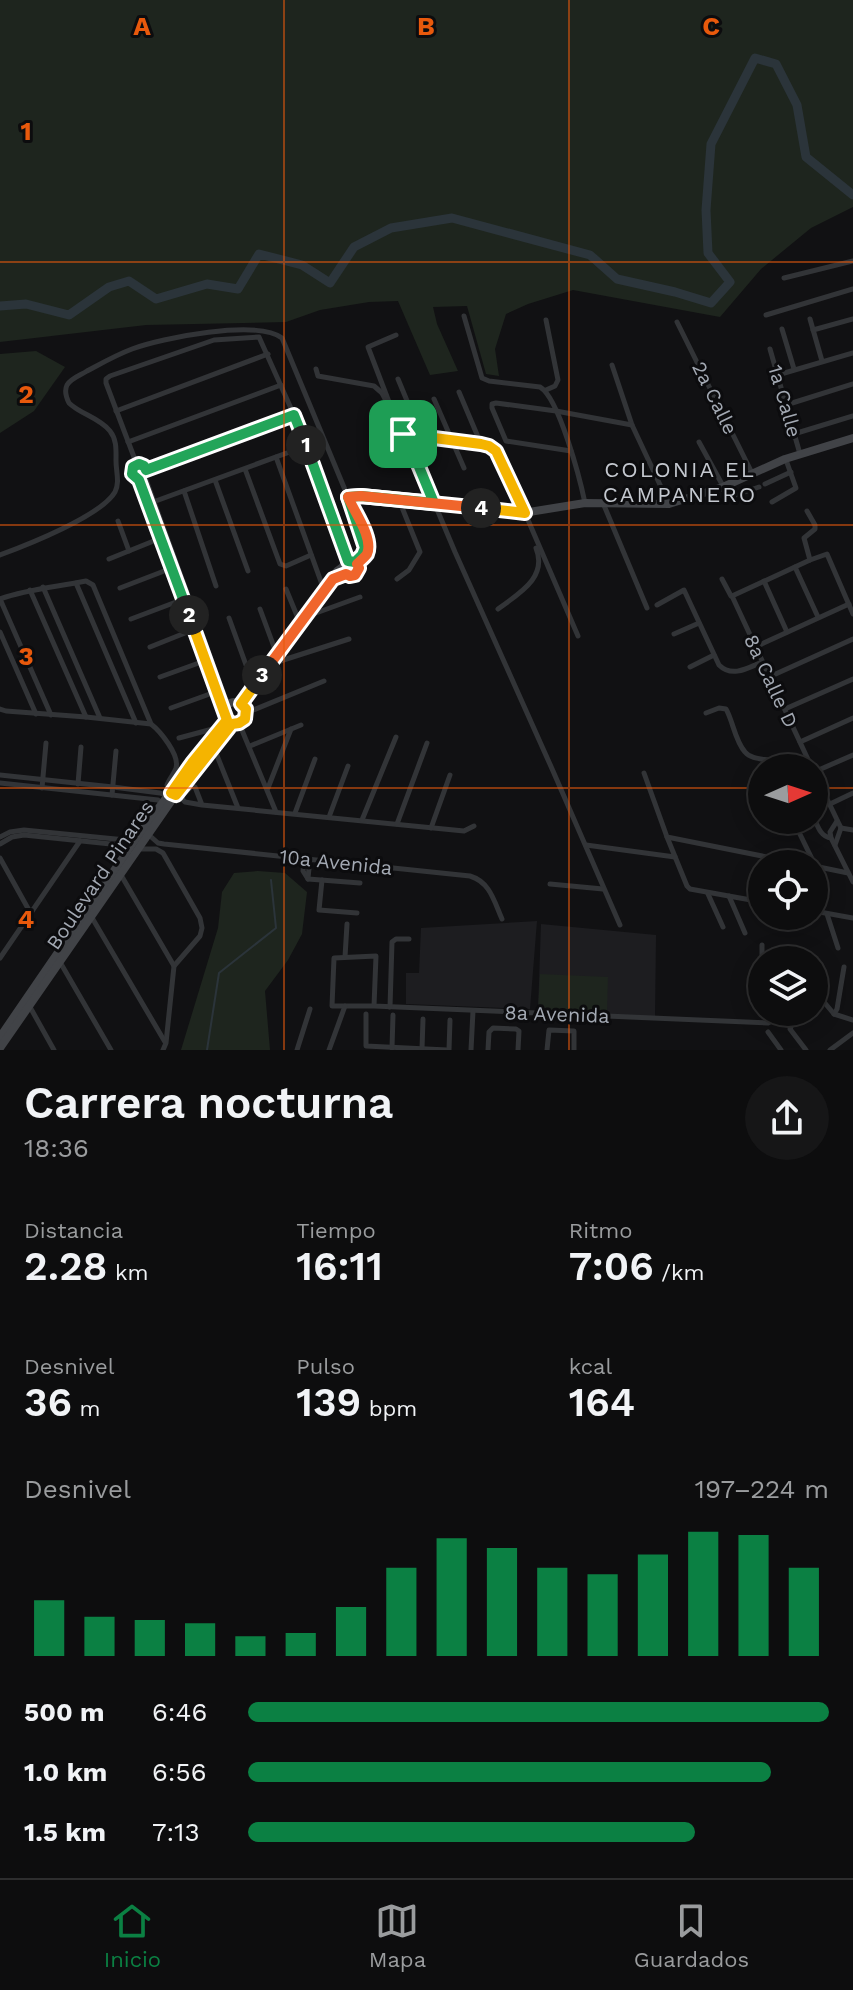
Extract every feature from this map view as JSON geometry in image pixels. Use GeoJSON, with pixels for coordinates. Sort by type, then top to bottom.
{"type":"FeatureCollection","features":[{"type":"Feature","properties":{"kind":"street"},"geometry":{"type":"LineString","coordinates":[[784,278],[853,261]]}},
{"type":"Feature","properties":{"kind":"street"},"geometry":{"type":"LineString","coordinates":[[766,315],[853,289]]}},
{"type":"Feature","properties":{"kind":"street"},"geometry":{"type":"LineString","coordinates":[[464,316],[482,378],[546,390],[571,451],[585,503]]}},
{"type":"Feature","properties":{"kind":"street"},"geometry":{"type":"LineString","coordinates":[[810,319],[822,361]]}},
{"type":"Feature","properties":{"kind":"street"},"geometry":{"type":"LineString","coordinates":[[813,330],[853,319]]}},
{"type":"Feature","properties":{"kind":"street"},"geometry":{"type":"LineString","coordinates":[[546,320],[558,380],[555,386],[546,390]]}},
{"type":"Feature","properties":{"kind":"street","name":"2a Calle"},"geometry":{"type":"LineString","coordinates":[[677,322],[753,475]]}},
{"type":"Feature","properties":{"kind":"street"},"geometry":{"type":"LineString","coordinates":[[782,329],[794,369]]}},
{"type":"Feature","properties":{"kind":"street"},"geometry":{"type":"LineString","coordinates":[[0,555],[67,527],[94,510],[115,491],[118,478],[114,439],[105,426],[69,403],[66,391],[71,380],[143,345],[230,330],[259,330],[280,337],[348,497],[367,553],[333,579],[300,623],[254,687],[244,708],[245,719],[229,721],[179,738]]}},
{"type":"Feature","properties":{"kind":"street"},"geometry":{"type":"LineString","coordinates":[[391,411],[388,395],[368,347],[396,335]]}},
{"type":"Feature","properties":{"kind":"street"},"geometry":{"type":"LineString","coordinates":[[137,465],[106,379],[214,340],[259,337],[294,415],[350,565]]}},
{"type":"Feature","properties":{"kind":"street","name":"1a Calle"},"geometry":{"type":"LineString","coordinates":[[770,349],[800,454]]}},
{"type":"Feature","properties":{"kind":"street"},"geometry":{"type":"LineString","coordinates":[[781,374],[853,353]]}},
{"type":"Feature","properties":{"kind":"street"},"geometry":{"type":"LineString","coordinates":[[116,411],[268,354]]}},
{"type":"Feature","properties":{"kind":"street"},"geometry":{"type":"LineString","coordinates":[[612,365],[632,425],[669,504]]}},
{"type":"Feature","properties":{"kind":"street"},"geometry":{"type":"LineString","coordinates":[[316,369],[318,376],[374,386],[382,393],[415,457],[620,925]]}},
{"type":"Feature","properties":{"kind":"street"},"geometry":{"type":"LineString","coordinates":[[398,379],[422,437]]}},
{"type":"Feature","properties":{"kind":"street"},"geometry":{"type":"LineString","coordinates":[[789,404],[853,384]]}},
{"type":"Feature","properties":{"kind":"street"},"geometry":{"type":"LineString","coordinates":[[128,442],[281,385]]}},
{"type":"Feature","properties":{"kind":"street"},"geometry":{"type":"LineString","coordinates":[[459,392],[481,444]]}},
{"type":"Feature","properties":{"kind":"street"},"geometry":{"type":"LineString","coordinates":[[434,399],[464,468]]}},
{"type":"Feature","properties":{"kind":"street"},"geometry":{"type":"LineString","coordinates":[[571,451],[506,441],[492,404],[556,411],[632,425]]}},
{"type":"Feature","properties":{"kind":"street"},"geometry":{"type":"LineString","coordinates":[[276,812],[250,746],[229,721],[142,478],[146,470],[294,415]]}},
{"type":"Feature","properties":{"kind":"street"},"geometry":{"type":"LineString","coordinates":[[797,433],[853,416]]}},
{"type":"Feature","properties":{"kind":"street"},"geometry":{"type":"LineString","coordinates":[[403,434],[481,444],[496,451],[578,636]]}},
{"type":"Feature","properties":{"kind":"street"},"geometry":{"type":"LineString","coordinates":[[348,497],[399,499],[524,513],[585,503],[669,504],[725,486],[785,459],[853,438]]}},
{"type":"Feature","properties":{"kind":"street"},"geometry":{"type":"LineString","coordinates":[[699,442],[733,496],[791,472]]}},
{"type":"Feature","properties":{"kind":"street"},"geometry":{"type":"LineString","coordinates":[[150,504],[306,446]]}},
{"type":"Feature","properties":{"kind":"street"},"geometry":{"type":"LineString","coordinates":[[276,457],[324,591]]}},
{"type":"Feature","properties":{"kind":"street"},"geometry":{"type":"LineString","coordinates":[[772,502],[796,488],[785,459]]}},
{"type":"Feature","properties":{"kind":"street"},"geometry":{"type":"LineString","coordinates":[[142,478],[132,474],[133,467],[144,466],[146,470]]}},
{"type":"Feature","properties":{"kind":"street"},"geometry":{"type":"LineString","coordinates":[[245,469],[280,564],[286,566],[311,555]]}},
{"type":"Feature","properties":{"kind":"street"},"geometry":{"type":"LineString","coordinates":[[215,480],[248,571]]}},
{"type":"Feature","properties":{"kind":"street"},"geometry":{"type":"LineString","coordinates":[[184,491],[216,586]]}},
{"type":"Feature","properties":{"kind":"street"},"geometry":{"type":"LineString","coordinates":[[397,579],[409,570],[420,552],[399,499]]}},
{"type":"Feature","properties":{"kind":"street"},"geometry":{"type":"LineString","coordinates":[[602,502],[647,608]]}},
{"type":"Feature","properties":{"kind":"street"},"geometry":{"type":"LineString","coordinates":[[807,511],[815,528],[804,538],[810,560]]}},
{"type":"Feature","properties":{"kind":"street"},"geometry":{"type":"LineString","coordinates":[[498,609],[527,587],[538,569],[539,555],[524,513]]}},
{"type":"Feature","properties":{"kind":"street"},"geometry":{"type":"LineString","coordinates":[[118,521],[129,551]]}},
{"type":"Feature","properties":{"kind":"street"},"geometry":{"type":"LineString","coordinates":[[109,559],[163,538]]}},
{"type":"Feature","properties":{"kind":"street"},"geometry":{"type":"LineString","coordinates":[[732,595],[827,554],[853,614]]}},
{"type":"Feature","properties":{"kind":"street"},"geometry":{"type":"LineString","coordinates":[[120,588],[174,567]]}},
{"type":"Feature","properties":{"kind":"street"},"geometry":{"type":"LineString","coordinates":[[795,567],[818,617]]}},
{"type":"Feature","properties":{"kind":"street","name":"8a Calle D"},"geometry":{"type":"LineString","coordinates":[[722,579],[806,754]]}},
{"type":"Feature","properties":{"kind":"street"},"geometry":{"type":"LineString","coordinates":[[51,715],[0,599],[43,587],[86,581],[93,585],[151,724]]}},
{"type":"Feature","properties":{"kind":"street"},"geometry":{"type":"LineString","coordinates":[[764,581],[787,632]]}},
{"type":"Feature","properties":{"kind":"street"},"geometry":{"type":"LineString","coordinates":[[76,583],[136,723]]}},
{"type":"Feature","properties":{"kind":"street"},"geometry":{"type":"LineString","coordinates":[[43,587],[101,719]]}},
{"type":"Feature","properties":{"kind":"street"},"geometry":{"type":"LineString","coordinates":[[286,589],[300,623]]}},
{"type":"Feature","properties":{"kind":"street"},"geometry":{"type":"LineString","coordinates":[[30,590],[86,717]]}},
{"type":"Feature","properties":{"kind":"street"},"geometry":{"type":"LineString","coordinates":[[657,605],[684,590],[723,669],[743,670],[762,662]]}},
{"type":"Feature","properties":{"kind":"street"},"geometry":{"type":"LineString","coordinates":[[307,614],[360,597]]}},
{"type":"Feature","properties":{"kind":"street"},"geometry":{"type":"LineString","coordinates":[[131,619],[186,598]]}},
{"type":"Feature","properties":{"kind":"street"},"geometry":{"type":"LineString","coordinates":[[755,647],[849,604]]}},
{"type":"Feature","properties":{"kind":"street"},"geometry":{"type":"LineString","coordinates":[[260,609],[277,655]]}},
{"type":"Feature","properties":{"kind":"street"},"geometry":{"type":"LineString","coordinates":[[229,618],[254,687]]}},
{"type":"Feature","properties":{"kind":"street"},"geometry":{"type":"LineString","coordinates":[[674,634],[699,623]]}},
{"type":"Feature","properties":{"kind":"street"},"geometry":{"type":"LineString","coordinates":[[150,647],[197,628]]}},
{"type":"Feature","properties":{"kind":"street"},"geometry":{"type":"LineString","coordinates":[[0,632],[36,714]]}},
{"type":"Feature","properties":{"kind":"street"},"geometry":{"type":"LineString","coordinates":[[270,664],[349,639]]}},
{"type":"Feature","properties":{"kind":"street"},"geometry":{"type":"LineString","coordinates":[[769,677],[853,639]]}},
{"type":"Feature","properties":{"kind":"street"},"geometry":{"type":"LineString","coordinates":[[59,655],[70,650]]}},
{"type":"Feature","properties":{"kind":"street"},"geometry":{"type":"LineString","coordinates":[[11,658],[24,652]]}},
{"type":"Feature","properties":{"kind":"street"},"geometry":{"type":"LineString","coordinates":[[109,660],[121,655]]}},
{"type":"Feature","properties":{"kind":"street"},"geometry":{"type":"LineString","coordinates":[[690,667],[714,655]]}},
{"type":"Feature","properties":{"kind":"street"},"geometry":{"type":"LineString","coordinates":[[160,677],[208,660]]}},
{"type":"Feature","properties":{"kind":"street"},"geometry":{"type":"LineString","coordinates":[[785,709],[853,679]]}},
{"type":"Feature","properties":{"kind":"street"},"geometry":{"type":"LineString","coordinates":[[244,708],[324,681]]}},
{"type":"Feature","properties":{"kind":"street"},"geometry":{"type":"LineString","coordinates":[[220,690],[230,703]]}},
{"type":"Feature","properties":{"kind":"street"},"geometry":{"type":"LineString","coordinates":[[171,708],[220,690]]}},
{"type":"Feature","properties":{"kind":"street"},"geometry":{"type":"LineString","coordinates":[[229,721],[226,708],[230,703],[236,702],[244,708]]}},
{"type":"Feature","properties":{"kind":"street"},"geometry":{"type":"LineString","coordinates":[[0,709],[151,724],[160,730],[177,762],[167,785],[172,796]]}},
{"type":"Feature","properties":{"kind":"street"},"geometry":{"type":"LineString","coordinates":[[706,713],[726,709],[744,751],[748,754]]}},
{"type":"Feature","properties":{"kind":"street"},"geometry":{"type":"LineString","coordinates":[[800,742],[853,718]]}},
{"type":"Feature","properties":{"kind":"street","name":"Boulevard Pinares"},"geometry":{"type":"LineString","coordinates":[[1,1045],[30,1007],[89,914],[121,875],[164,806],[229,721]]}},
{"type":"Feature","properties":{"kind":"street"},"geometry":{"type":"LineString","coordinates":[[250,746],[301,725]]}},
{"type":"Feature","properties":{"kind":"street"},"geometry":{"type":"LineString","coordinates":[[267,789],[291,729]]}},
{"type":"Feature","properties":{"kind":"street"},"geometry":{"type":"LineString","coordinates":[[362,820],[396,737]]}},
{"type":"Feature","properties":{"kind":"street"},"geometry":{"type":"LineString","coordinates":[[42,788],[46,743]]}},
{"type":"Feature","properties":{"kind":"street"},"geometry":{"type":"LineString","coordinates":[[397,824],[427,743]]}},
{"type":"Feature","properties":{"kind":"street"},"geometry":{"type":"LineString","coordinates":[[212,744],[238,808]]}},
{"type":"Feature","properties":{"kind":"street"},"geometry":{"type":"LineString","coordinates":[[78,784],[81,747]]}},
{"type":"Feature","properties":{"kind":"street"},"geometry":{"type":"LineString","coordinates":[[112,795],[116,751]]}},
{"type":"Feature","properties":{"kind":"street"},"geometry":{"type":"LineString","coordinates":[[828,764],[853,755]]}},
{"type":"Feature","properties":{"kind":"street"},"geometry":{"type":"LineString","coordinates":[[295,813],[315,759]]}},
{"type":"Feature","properties":{"kind":"street"},"geometry":{"type":"LineString","coordinates":[[329,817],[348,766]]}},
{"type":"Feature","properties":{"kind":"street"},"geometry":{"type":"LineString","coordinates":[[644,773],[687,886],[708,893],[748,899]]}},
{"type":"Feature","properties":{"kind":"street"},"geometry":{"type":"LineString","coordinates":[[0,775],[172,796]]}},
{"type":"Feature","properties":{"kind":"street"},"geometry":{"type":"LineString","coordinates":[[431,828],[450,775]]}},
{"type":"Feature","properties":{"kind":"street"},"geometry":{"type":"LineString","coordinates":[[0,783],[158,800],[164,806]]}},
{"type":"Feature","properties":{"kind":"street"},"geometry":{"type":"LineString","coordinates":[[830,804],[853,793]]}},
{"type":"Feature","properties":{"kind":"street","name":"8a Calle D"},"geometry":{"type":"LineString","coordinates":[[828,800],[841,828]]}},
{"type":"Feature","properties":{"kind":"street"},"geometry":{"type":"LineString","coordinates":[[202,805],[464,831],[474,826]]}},
{"type":"Feature","properties":{"kind":"street","name":"Boulevard Pinares"},"geometry":{"type":"LineString","coordinates":[[1,1045],[89,914],[148,834],[164,806]]}},
{"type":"Feature","properties":{"kind":"street"},"geometry":{"type":"LineString","coordinates":[[838,820],[830,832],[853,882]]}},
{"type":"Feature","properties":{"kind":"street"},"geometry":{"type":"LineString","coordinates":[[833,842],[841,828],[853,830]]}},
{"type":"Feature","properties":{"kind":"street"},"geometry":{"type":"LineString","coordinates":[[0,837],[24,830],[139,845],[163,853],[200,918],[202,928],[198,939],[174,966],[163,1050]]}},
{"type":"Feature","properties":{"kind":"street","name":"10a Avenida"},"geometry":{"type":"LineString","coordinates":[[148,834],[164,844],[480,878],[488,887],[502,919]]}},
{"type":"Feature","properties":{"kind":"street"},"geometry":{"type":"LineString","coordinates":[[822,834],[833,842]]}},
{"type":"Feature","properties":{"kind":"street"},"geometry":{"type":"LineString","coordinates":[[0,844],[24,835],[139,845]]}},
{"type":"Feature","properties":{"kind":"street"},"geometry":{"type":"LineString","coordinates":[[667,837],[748,853]]}},
{"type":"Feature","properties":{"kind":"street"},"geometry":{"type":"LineString","coordinates":[[0,957],[80,841]]}},
{"type":"Feature","properties":{"kind":"street"},"geometry":{"type":"LineString","coordinates":[[585,845],[675,857]]}},
{"type":"Feature","properties":{"kind":"street"},"geometry":{"type":"LineString","coordinates":[[0,858],[30,912]]}},
{"type":"Feature","properties":{"kind":"street"},"geometry":{"type":"LineString","coordinates":[[307,859],[308,879],[360,883]]}},
{"type":"Feature","properties":{"kind":"street"},"geometry":{"type":"LineString","coordinates":[[828,869],[849,873]]}},
{"type":"Feature","properties":{"kind":"street"},"geometry":{"type":"LineString","coordinates":[[121,875],[174,966]]}},
{"type":"Feature","properties":{"kind":"street"},"geometry":{"type":"LineString","coordinates":[[322,880],[319,910],[357,913]]}},
{"type":"Feature","properties":{"kind":"street"},"geometry":{"type":"LineString","coordinates":[[550,884],[604,889]]}},
{"type":"Feature","properties":{"kind":"street"},"geometry":{"type":"LineString","coordinates":[[708,893],[723,927]]}},
{"type":"Feature","properties":{"kind":"street"},"geometry":{"type":"LineString","coordinates":[[728,895],[745,933]]}},
{"type":"Feature","properties":{"kind":"street"},"geometry":{"type":"LineString","coordinates":[[89,914],[166,1043]]}},
{"type":"Feature","properties":{"kind":"street"},"geometry":{"type":"LineString","coordinates":[[828,914],[853,918]]}},
{"type":"Feature","properties":{"kind":"street"},"geometry":{"type":"LineString","coordinates":[[828,917],[838,948]]}},
{"type":"Feature","properties":{"kind":"street"},"geometry":{"type":"LineString","coordinates":[[347,924],[345,957],[376,956],[374,1006]]}},
{"type":"Feature","properties":{"kind":"street"},"geometry":{"type":"LineString","coordinates":[[390,1007],[392,942],[409,939]]}},
{"type":"Feature","properties":{"kind":"street","name":"8a Avenida"},"geometry":{"type":"LineString","coordinates":[[345,957],[333,959],[332,1006],[748,1022]]}},
{"type":"Feature","properties":{"kind":"street"},"geometry":{"type":"LineString","coordinates":[[60,962],[111,1050]]}},
{"type":"Feature","properties":{"kind":"street"},"geometry":{"type":"LineString","coordinates":[[834,1014],[844,967]]}},
{"type":"Feature","properties":{"kind":"street"},"geometry":{"type":"LineString","coordinates":[[329,1050],[345,1006]]}},
{"type":"Feature","properties":{"kind":"street"},"geometry":{"type":"LineString","coordinates":[[30,1007],[54,1050]]}},
{"type":"Feature","properties":{"kind":"street"},"geometry":{"type":"LineString","coordinates":[[828,1007],[834,1014],[853,1020]]}},
{"type":"Feature","properties":{"kind":"street"},"geometry":{"type":"LineString","coordinates":[[297,1050],[310,1009]]}},
{"type":"Feature","properties":{"kind":"street"},"geometry":{"type":"LineString","coordinates":[[471,1050],[473,1011]]}},
{"type":"Feature","properties":{"kind":"street"},"geometry":{"type":"LineString","coordinates":[[366,1014],[366,1046],[392,1048],[448,1050],[450,1020]]}},
{"type":"Feature","properties":{"kind":"street"},"geometry":{"type":"LineString","coordinates":[[392,1048],[393,1015]]}},
{"type":"Feature","properties":{"kind":"street"},"geometry":{"type":"LineString","coordinates":[[422,1049],[423,1019]]}},
{"type":"Feature","properties":{"kind":"street"},"geometry":{"type":"LineString","coordinates":[[791,1026],[790,1029],[806,1050]]}},
{"type":"Feature","properties":{"kind":"street"},"geometry":{"type":"LineString","coordinates":[[488,1050],[489,1032],[493,1028],[519,1031],[518,1050]]}},
{"type":"Feature","properties":{"kind":"street"},"geometry":{"type":"LineString","coordinates":[[547,1050],[549,1030],[574,1031],[574,1050]]}},
{"type":"Feature","properties":{"kind":"street"},"geometry":{"type":"LineString","coordinates":[[768,1032],[781,1050]]}},
{"type":"Feature","properties":{"kind":"street"},"geometry":{"type":"LineString","coordinates":[[830,1050],[853,1034]]}},
{"type":"Feature","properties":{"kind":"street"},"geometry":{"type":"LineString","coordinates":[[838,1044],[843,1050]]}},
{"type":"Feature","properties":{"kind":"shaded area"},"geometry":{"type":"Polygon","coordinates":[[[0,0],[853,0],[853,207],[811,228],[761,269],[720,317],[573,290],[506,314],[495,349],[499,376],[486,374],[467,306],[433,307],[437,324],[458,371],[430,375],[398,301],[320,310],[286,322],[146,325],[0,342],[0,0]]]}},
{"type":"Feature","properties":{"kind":"shaded area"},"geometry":{"type":"Polygon","coordinates":[[[36,351],[65,367],[34,411],[0,433],[0,354],[36,351]]]}},
{"type":"Feature","properties":{"kind":"shaded area"},"geometry":{"type":"Polygon","coordinates":[[[234,873],[285,873],[307,892],[302,934],[288,960],[265,991],[270,1050],[181,1050],[218,928],[222,892],[234,873]]]}},
{"type":"Feature","properties":{"kind":"shaded area"},"geometry":{"type":"Polygon","coordinates":[[[537,921],[530,1009],[406,1004],[406,973],[419,973],[421,928],[537,921]]]}},
{"type":"Feature","properties":{"kind":"shaded area"},"geometry":{"type":"Polygon","coordinates":[[[541,924],[656,935],[655,1017],[538,1011],[541,924]]]}},
{"type":"Feature","properties":{"kind":"shaded area"},"geometry":{"type":"Polygon","coordinates":[[[540,974],[608,977],[607,1013],[538,1010],[540,974]]]}},
{"type":"Feature","properties":{"kind":"waterway"},"geometry":{"type":"LineString","coordinates":[[0,306],[26,304],[69,315],[109,287],[129,281],[156,299],[207,284],[238,289],[259,254],[302,265],[330,283],[354,247],[391,228],[452,218],[590,255],[617,279],[711,303],[730,282],[708,253],[706,210],[711,144],[755,58],[776,64],[797,105],[806,157],[853,195]]}},
{"type":"Feature","properties":{"kind":"waterway"},"geometry":{"type":"LineString","coordinates":[[207,1050],[219,973],[276,928],[271,880]]}},
{"type":"Feature","properties":{"kind":"district","name":"COLONIA EL CAMPANERO"},"geometry":{"type":"Point","coordinates":[680,482]}},
{"type":"Feature","properties":{"kind":"route"},"geometry":{"type":"LineString","coordinates":[[403,434],[434,503],[350,495],[348,497],[352,512],[365,548],[355,562],[348,561],[294,415],[146,470],[139,464],[133,467],[132,474],[139,480],[227,720],[171,793],[176,795],[232,724],[245,719],[246,709],[241,704],[333,579],[357,573],[357,564],[367,553],[368,545],[365,532],[352,509],[350,495],[525,513],[496,451],[489,446],[403,434]]}}]}
